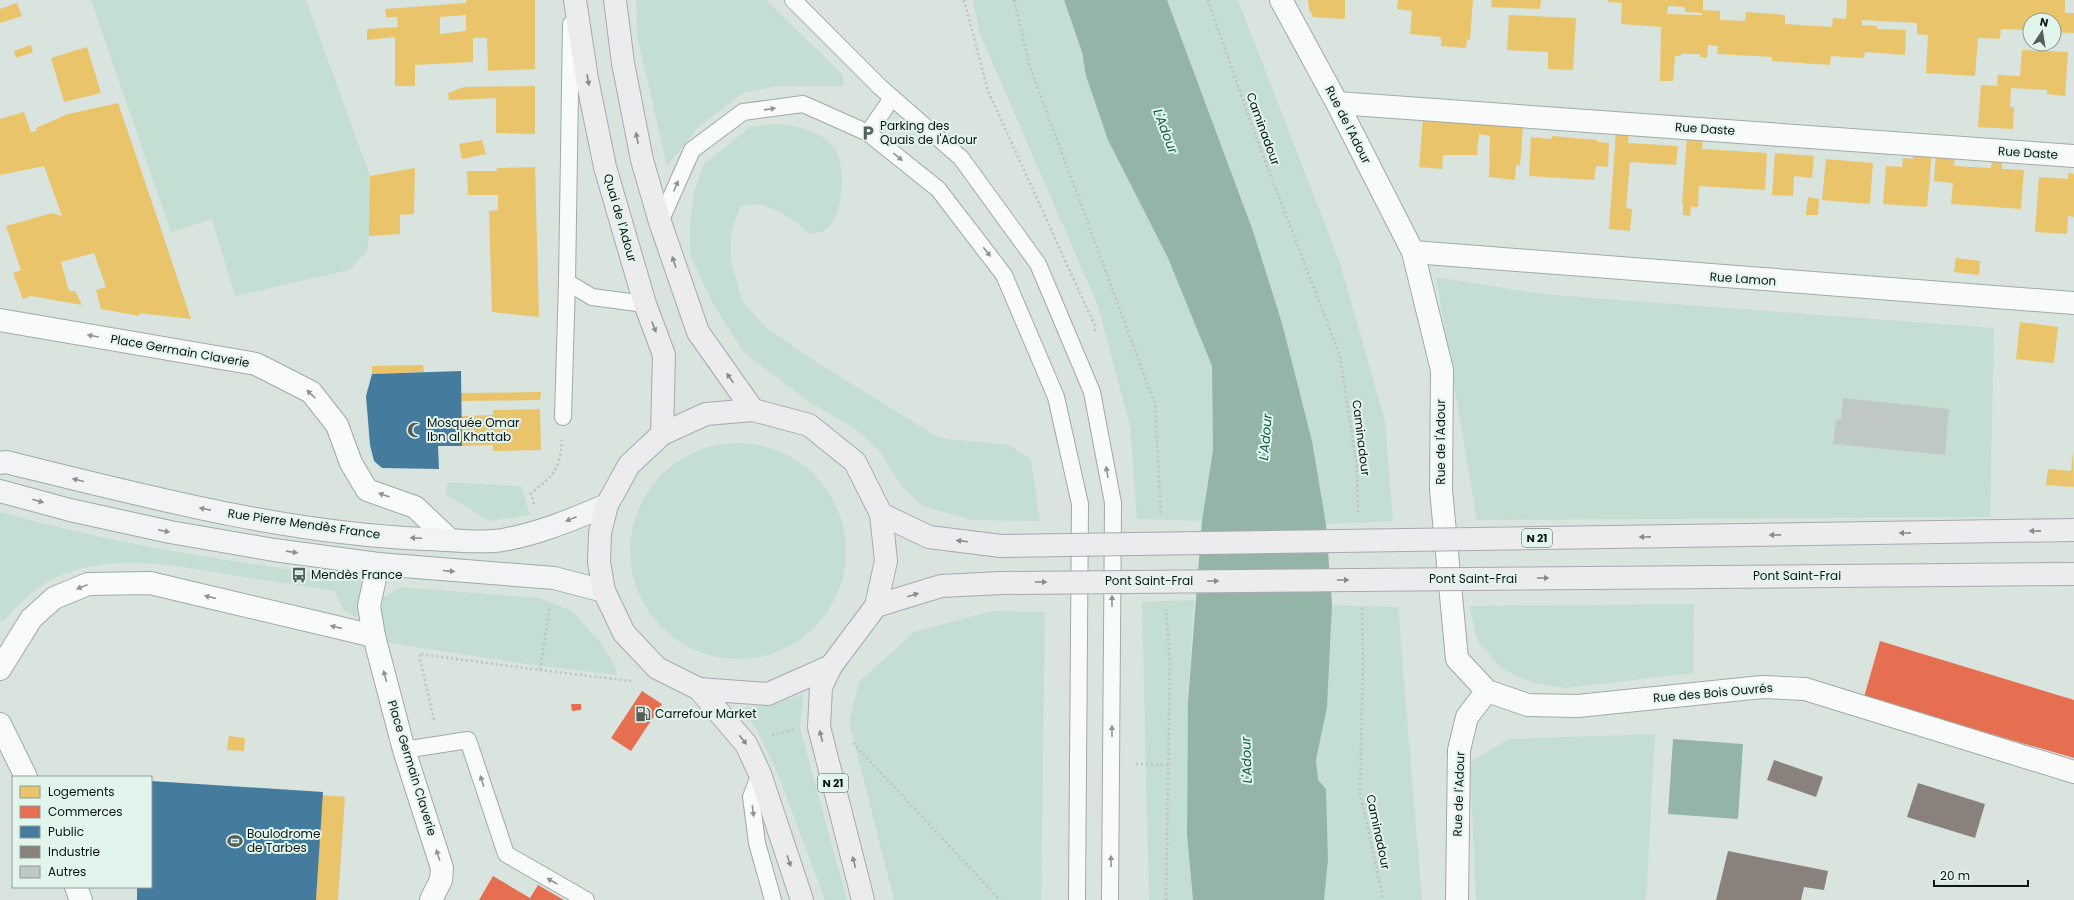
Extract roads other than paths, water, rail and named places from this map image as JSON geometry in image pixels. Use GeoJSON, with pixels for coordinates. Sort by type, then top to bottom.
{"type":"FeatureCollection","features":[{"type":"Feature","properties":{"kind":"main road","name":"Quai de l'Adour"},"geometry":{"type":"LineString","coordinates":[[575,0],[587,79],[605,168],[645,304],[664,355],[662,434]]}},
{"type":"Feature","properties":{"kind":"main road"},"geometry":{"type":"LineString","coordinates":[[615,0],[623,63],[642,160],[660,222],[698,332],[753,410]]}},
{"type":"Feature","properties":{"kind":"main road"},"geometry":{"type":"LineString","coordinates":[[753,410],[809,426],[855,462],[881,514],[886,561],[876,606],[831,666],[768,694],[699,689],[657,668],[624,633],[604,591],[599,562],[600,533],[607,505],[629,464],[662,434],[706,414],[753,410]]}},
{"type":"Feature","properties":{"kind":"main road","name":"Rue Pierre Mendès France"},"geometry":{"type":"LineString","coordinates":[[0,463],[6,462],[178,504],[274,522],[400,538],[500,541],[543,531],[607,505]]}},
{"type":"Feature","properties":{"kind":"main road"},"geometry":{"type":"LineString","coordinates":[[0,491],[70,510],[170,532],[274,550],[378,564],[477,574],[554,578],[604,591]]}},
{"type":"Feature","properties":{"kind":"main road","name":"N 21"},"geometry":{"type":"LineString","coordinates":[[881,514],[929,537],[1001,546],[2074,530]]}},
{"type":"Feature","properties":{"kind":"main road","name":"Pont Saint-Frai"},"geometry":{"type":"LineString","coordinates":[[876,606],[941,586],[1002,583],[2074,574]]}},
{"type":"Feature","properties":{"kind":"main road","name":"N 21"},"geometry":{"type":"LineString","coordinates":[[831,666],[821,687],[819,727],[864,900]]}},
{"type":"Feature","properties":{"kind":"main road"},"geometry":{"type":"LineString","coordinates":[[699,689],[746,744],[760,774],[802,900]]}},
{"type":"Feature","properties":{"kind":"street","name":"Rue de l'Adour"},"geometry":{"type":"LineString","coordinates":[[1281,0],[1337,102],[1413,252],[1442,370],[1441,490],[1457,659],[1487,691],[1467,717],[1459,750],[1457,900]]}},
{"type":"Feature","properties":{"kind":"street","name":"Rue Daste"},"geometry":{"type":"LineString","coordinates":[[1337,102],[2074,156]]}},
{"type":"Feature","properties":{"kind":"street","name":"Rue Lamon"},"geometry":{"type":"LineString","coordinates":[[1413,252],[2074,304]]}},
{"type":"Feature","properties":{"kind":"street","name":"Place Germain Claverie"},"geometry":{"type":"LineString","coordinates":[[0,320],[256,364],[311,392],[337,425],[351,463],[367,490],[415,507],[450,540]]}},
{"type":"Feature","properties":{"kind":"street","name":"Place Germain Claverie"},"geometry":{"type":"LineString","coordinates":[[378,564],[369,606],[374,636],[404,750],[442,868],[441,880],[431,900]]}},
{"type":"Feature","properties":{"kind":"street"},"geometry":{"type":"LineString","coordinates":[[0,669],[31,619],[54,598],[88,584],[150,583],[374,636]]}},
{"type":"Feature","properties":{"kind":"street","name":"Rue des Bois Ouvrés"},"geometry":{"type":"LineString","coordinates":[[1487,691],[1528,705],[1578,706],[1762,687],[1805,689],[2074,772]]}},
{"type":"Feature","properties":{"kind":"street"},"geometry":{"type":"LineString","coordinates":[[0,724],[26,776]]}},
{"type":"Feature","properties":{"kind":"street"},"geometry":{"type":"LineString","coordinates":[[76,888],[81,900]]}},
{"type":"Feature","properties":{"kind":"lane"},"geometry":{"type":"LineString","coordinates":[[563,418],[567,282],[571,0]]}},
{"type":"Feature","properties":{"kind":"lane"},"geometry":{"type":"LineString","coordinates":[[793,0],[892,98],[961,158],[1038,264],[1092,392],[1113,503],[1110,900]]}},
{"type":"Feature","properties":{"kind":"lane"},"geometry":{"type":"LineString","coordinates":[[868,133],[892,98]]}},
{"type":"Feature","properties":{"kind":"lane"},"geometry":{"type":"LineString","coordinates":[[660,222],[692,150],[743,112],[803,104],[868,133],[938,189],[1004,275],[1056,397],[1080,504],[1077,900]]}},
{"type":"Feature","properties":{"kind":"lane"},"geometry":{"type":"LineString","coordinates":[[567,282],[592,297],[645,304]]}},
{"type":"Feature","properties":{"kind":"lane"},"geometry":{"type":"LineString","coordinates":[[404,750],[468,740],[506,854],[586,900]]}},
{"type":"Feature","properties":{"kind":"lane"},"geometry":{"type":"LineString","coordinates":[[760,774],[751,797],[757,843],[774,900]]}},
{"type":"Feature","properties":{"kind":"water","name":"L'Adour"},"geometry":{"type":"Polygon","coordinates":[[[1064,0],[1167,0],[1253,231],[1282,323],[1312,441],[1326,524],[1332,605],[1327,707],[1316,760],[1318,780],[1326,789],[1328,860],[1324,900],[1193,900],[1187,835],[1188,702],[1202,521],[1213,450],[1212,366],[1168,258],[1108,140],[1086,76],[1082,52],[1064,0]]]}},
{"type":"Feature","properties":{"kind":"water"},"geometry":{"type":"Polygon","coordinates":[[[1673,739],[1743,744],[1738,819],[1668,814],[1673,739]]]}},
{"type":"Feature","properties":{"kind":"place","name":"Parking des Quais de l'Adour"},"geometry":{"type":"Point","coordinates":[868,133]}},
{"type":"Feature","properties":{"kind":"place","name":"Mosquée Omar Ibn al Khattab"},"geometry":{"type":"Point","coordinates":[415,430]}},
{"type":"Feature","properties":{"kind":"place","name":"Mendès France"},"geometry":{"type":"Point","coordinates":[299,575]}},
{"type":"Feature","properties":{"kind":"place","name":"Carrefour Market"},"geometry":{"type":"Point","coordinates":[643,714]}},
{"type":"Feature","properties":{"kind":"place","name":"Boulodrome de Tarbes"},"geometry":{"type":"Point","coordinates":[235,841]}}]}
